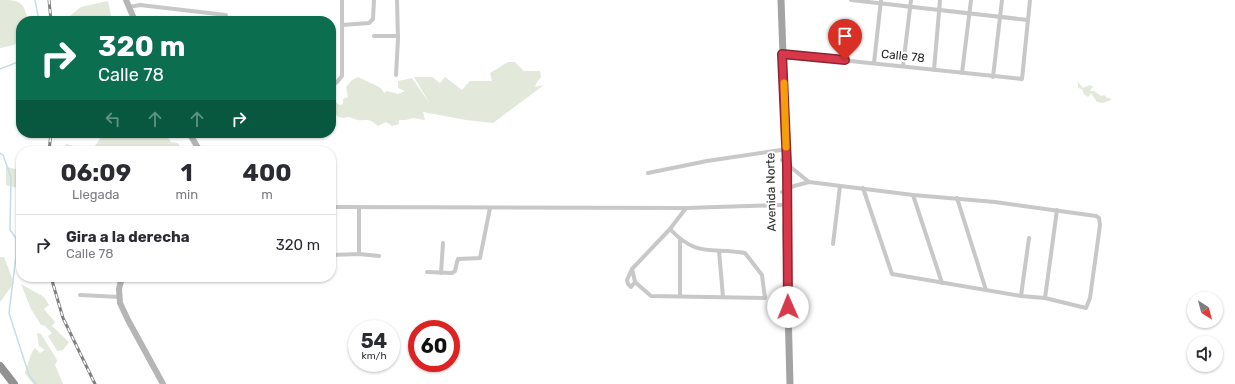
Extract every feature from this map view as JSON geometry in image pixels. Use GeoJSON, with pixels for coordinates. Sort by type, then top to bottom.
{"type":"FeatureCollection","features":[{"type":"Feature","properties":{"kind":"highway"},"geometry":{"type":"LineString","coordinates":[[0,366],[14,384]]}},
{"type":"Feature","properties":{"kind":"main road","name":"Avenida Norte"},"geometry":{"type":"LineString","coordinates":[[777,0],[782,150],[784,163]]}},
{"type":"Feature","properties":{"kind":"main road","name":"Avenida Norte"},"geometry":{"type":"LineString","coordinates":[[781,0],[784,191],[790,384]]}},
{"type":"Feature","properties":{"kind":"main road","name":"Avenida Norte"},"geometry":{"type":"LineString","coordinates":[[784,191],[782,205],[786,384]]}},
{"type":"Feature","properties":{"kind":"street"},"geometry":{"type":"LineString","coordinates":[[126,0],[133,16]]}},
{"type":"Feature","properties":{"kind":"street"},"geometry":{"type":"LineString","coordinates":[[336,83],[342,76],[342,0]]}},
{"type":"Feature","properties":{"kind":"street"},"geometry":{"type":"LineString","coordinates":[[342,25],[372,22],[374,0]]}},
{"type":"Feature","properties":{"kind":"street"},"geometry":{"type":"LineString","coordinates":[[396,75],[398,36],[397,0]]}},
{"type":"Feature","properties":{"kind":"street"},"geometry":{"type":"LineString","coordinates":[[851,0],[881,1],[939,10],[999,15],[1028,20],[1030,0]]}},
{"type":"Feature","properties":{"kind":"street"},"geometry":{"type":"LineString","coordinates":[[903,66],[911,0]]}},
{"type":"Feature","properties":{"kind":"street"},"geometry":{"type":"LineString","coordinates":[[934,70],[940,0]]}},
{"type":"Feature","properties":{"kind":"street"},"geometry":{"type":"LineString","coordinates":[[962,73],[971,0]]}},
{"type":"Feature","properties":{"kind":"street"},"geometry":{"type":"LineString","coordinates":[[993,77],[999,15],[1002,0]]}},
{"type":"Feature","properties":{"kind":"street"},"geometry":{"type":"LineString","coordinates":[[874,63],[881,1]]}},
{"type":"Feature","properties":{"kind":"street"},"geometry":{"type":"LineString","coordinates":[[129,7],[140,5],[226,15]]}},
{"type":"Feature","properties":{"kind":"street","name":"Calle 78"},"geometry":{"type":"LineString","coordinates":[[782,54],[1022,79],[1028,20]]}},
{"type":"Feature","properties":{"kind":"street"},"geometry":{"type":"LineString","coordinates":[[845,60],[847,32]]}},
{"type":"Feature","properties":{"kind":"street"},"geometry":{"type":"LineString","coordinates":[[374,36],[398,36]]}},
{"type":"Feature","properties":{"kind":"street"},"geometry":{"type":"LineString","coordinates":[[648,173],[707,161],[782,150]]}},
{"type":"Feature","properties":{"kind":"street"},"geometry":{"type":"LineString","coordinates":[[784,163],[809,182]]}},
{"type":"Feature","properties":{"kind":"street"},"geometry":{"type":"LineString","coordinates":[[784,191],[794,186],[809,182],[957,198],[1096,216],[1099,218],[1100,226],[1090,298],[1086,308],[1045,298],[1021,296],[892,274],[863,188]]}},
{"type":"Feature","properties":{"kind":"street"},"geometry":{"type":"LineString","coordinates":[[833,244],[840,186]]}},
{"type":"Feature","properties":{"kind":"street"},"geometry":{"type":"LineString","coordinates":[[913,194],[942,283]]}},
{"type":"Feature","properties":{"kind":"street"},"geometry":{"type":"LineString","coordinates":[[957,198],[986,290]]}},
{"type":"Feature","properties":{"kind":"street"},"geometry":{"type":"LineString","coordinates":[[336,207],[686,208],[782,205]]}},
{"type":"Feature","properties":{"kind":"street"},"geometry":{"type":"LineString","coordinates":[[359,207],[359,254]]}},
{"type":"Feature","properties":{"kind":"street"},"geometry":{"type":"LineString","coordinates":[[426,272],[453,273],[457,262],[460,259],[480,257],[490,208]]}},
{"type":"Feature","properties":{"kind":"street"},"geometry":{"type":"LineString","coordinates":[[635,282],[631,286],[628,284],[627,280],[632,269],[670,229],[686,208]]}},
{"type":"Feature","properties":{"kind":"street"},"geometry":{"type":"LineString","coordinates":[[1045,298],[1057,210]]}},
{"type":"Feature","properties":{"kind":"street"},"geometry":{"type":"LineString","coordinates":[[632,269],[635,282],[651,296],[764,298],[762,275],[745,253],[731,250],[704,251],[680,240],[670,229]]}},
{"type":"Feature","properties":{"kind":"street"},"geometry":{"type":"LineString","coordinates":[[1021,296],[1029,238]]}},
{"type":"Feature","properties":{"kind":"street"},"geometry":{"type":"LineString","coordinates":[[680,240],[680,296]]}},
{"type":"Feature","properties":{"kind":"street"},"geometry":{"type":"LineString","coordinates":[[441,272],[443,243]]}},
{"type":"Feature","properties":{"kind":"street"},"geometry":{"type":"LineString","coordinates":[[719,251],[723,297]]}},
{"type":"Feature","properties":{"kind":"street"},"geometry":{"type":"LineString","coordinates":[[336,255],[359,254],[379,256]]}},
{"type":"Feature","properties":{"kind":"street"},"geometry":{"type":"LineString","coordinates":[[121,282],[119,289],[120,303],[162,384]]}},
{"type":"Feature","properties":{"kind":"street"},"geometry":{"type":"LineString","coordinates":[[80,295],[120,297]]}},
{"type":"Feature","properties":{"kind":"shaded area"},"geometry":{"type":"Polygon","coordinates":[[[0,0],[16,1],[25,9],[27,16],[16,16],[16,43],[0,48],[0,0]]]}},
{"type":"Feature","properties":{"kind":"shaded area"},"geometry":{"type":"Polygon","coordinates":[[[108,1],[111,16],[70,16],[81,7],[108,1]]]}},
{"type":"Feature","properties":{"kind":"shaded area"},"geometry":{"type":"Polygon","coordinates":[[[508,62],[515,62],[524,71],[540,71],[541,77],[535,87],[544,85],[493,123],[466,120],[423,112],[425,120],[413,118],[399,120],[399,124],[392,126],[386,122],[378,126],[372,121],[357,120],[349,117],[343,118],[338,117],[336,114],[336,102],[340,105],[343,104],[343,99],[348,97],[346,87],[352,80],[358,77],[381,88],[384,93],[387,91],[398,94],[405,91],[398,88],[398,81],[412,78],[430,104],[414,77],[432,77],[440,83],[445,77],[462,90],[470,81],[492,81],[490,73],[508,62]]]}},
{"type":"Feature","properties":{"kind":"shaded area"},"geometry":{"type":"Polygon","coordinates":[[[1077,81],[1083,88],[1090,85],[1093,87],[1090,91],[1094,91],[1101,96],[1104,95],[1111,100],[1103,103],[1097,102],[1091,93],[1088,97],[1084,94],[1082,89],[1078,88],[1077,81]]]}},
{"type":"Feature","properties":{"kind":"shaded area"},"geometry":{"type":"Polygon","coordinates":[[[101,138],[168,138],[171,142],[178,143],[180,146],[95,146],[101,138]]]}},
{"type":"Feature","properties":{"kind":"shaded area"},"geometry":{"type":"Polygon","coordinates":[[[6,167],[16,169],[16,188],[6,185],[6,167]]]}},
{"type":"Feature","properties":{"kind":"shaded area"},"geometry":{"type":"Polygon","coordinates":[[[0,257],[4,257],[14,283],[0,302],[0,257]]]}},
{"type":"Feature","properties":{"kind":"shaded area"},"geometry":{"type":"Polygon","coordinates":[[[21,284],[44,297],[49,305],[44,309],[55,322],[52,326],[69,342],[63,350],[57,351],[48,336],[52,333],[45,326],[41,325],[31,309],[21,284]]]}},
{"type":"Feature","properties":{"kind":"shaded area"},"geometry":{"type":"Polygon","coordinates":[[[37,333],[41,334],[57,360],[55,365],[63,384],[33,384],[25,373],[33,350],[35,348],[40,353],[45,350],[39,346],[37,333]]]}},
{"type":"Feature","properties":{"kind":"waterway"},"geometry":{"type":"LineString","coordinates":[[35,0],[38,16]]}},
{"type":"Feature","properties":{"kind":"waterway"},"geometry":{"type":"LineString","coordinates":[[0,69],[16,63]]}},
{"type":"Feature","properties":{"kind":"waterway"},"geometry":{"type":"LineString","coordinates":[[0,153],[3,155],[11,177],[10,230],[16,238],[16,256],[9,313],[29,375],[36,384]]}},
{"type":"Feature","properties":{"kind":"railway"},"geometry":{"type":"LineString","coordinates":[[49,0],[51,16]]}},
{"type":"Feature","properties":{"kind":"railway"},"geometry":{"type":"LineString","coordinates":[[50,138],[50,146]]}},
{"type":"Feature","properties":{"kind":"railway"},"geometry":{"type":"LineString","coordinates":[[52,282],[63,318],[95,384]]}},
{"type":"Feature","properties":{"kind":"slow traffic"},"geometry":{"type":"LineString","coordinates":[[784,83],[786,147]]}},
{"type":"Feature","properties":{"kind":"route"},"geometry":{"type":"LineString","coordinates":[[788,307],[786,204],[787,165],[782,54],[845,60]]}}]}
